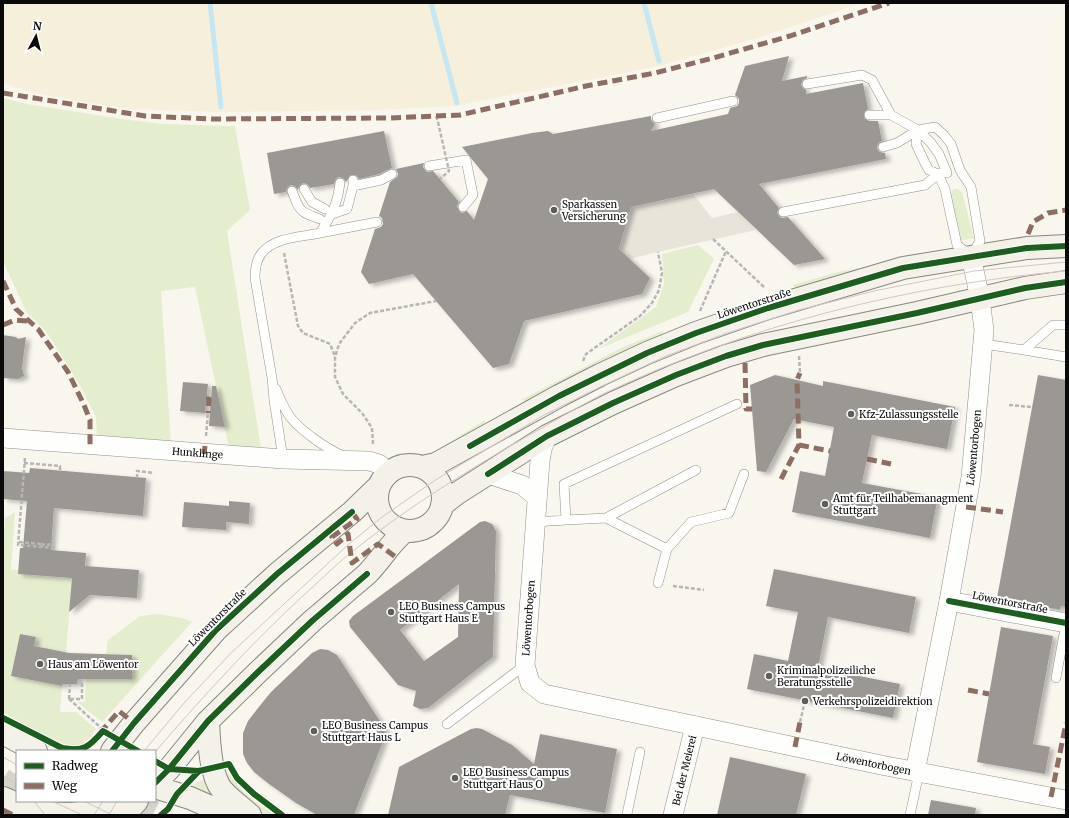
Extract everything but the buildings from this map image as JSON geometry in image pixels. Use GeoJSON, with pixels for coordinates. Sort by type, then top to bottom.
{"type":"FeatureCollection","features":[{"type":"Feature","properties":{"kind":"main road","name":"Löwentorstraße"},"geometry":{"type":"LineString","coordinates":[[112,741],[216,630],[272,578],[352,512],[398,467],[410,465],[422,467],[436,464],[558,396],[600,375],[647,353],[696,333],[768,308],[903,268],[1027,248],[1066,246]]}},
{"type":"Feature","properties":{"kind":"main road"},"geometry":{"type":"LineString","coordinates":[[442,505],[456,494],[547,436],[612,403],[676,375],[726,356],[763,345],[917,313],[1024,288],[1066,282]]}},
{"type":"Feature","properties":{"kind":"main road"},"geometry":{"type":"LineString","coordinates":[[383,480],[377,502],[382,517],[388,523],[405,531],[417,530],[429,526],[437,517],[442,505],[443,496],[437,479],[422,467]]}},
{"type":"Feature","properties":{"kind":"main road"},"geometry":{"type":"LineString","coordinates":[[156,782],[185,750],[208,721],[312,621],[367,574],[375,566],[395,539],[405,531]]}},
{"type":"Feature","properties":{"kind":"main road"},"geometry":{"type":"LineString","coordinates":[[208,721],[210,753],[213,768],[221,789],[250,815]]}},
{"type":"Feature","properties":{"kind":"main road"},"geometry":{"type":"LineString","coordinates":[[3,733],[34,750]]}},
{"type":"Feature","properties":{"kind":"main road"},"geometry":{"type":"LineString","coordinates":[[156,787],[190,798],[229,815]]}},
{"type":"Feature","properties":{"kind":"main road"},"geometry":{"type":"LineString","coordinates":[[3,798],[43,812],[63,814],[113,802]]}},
{"type":"Feature","properties":{"kind":"main road"},"geometry":{"type":"LineString","coordinates":[[124,815],[136,802]]}},
{"type":"Feature","properties":{"kind":"street","name":"Löwentorbogen"},"geometry":{"type":"LineString","coordinates":[[547,436],[542,449],[537,497],[525,665],[530,683],[544,694],[915,772],[949,601],[971,477],[984,344],[984,330],[980,299],[971,256]]}},
{"type":"Feature","properties":{"kind":"street","name":"Hunklinge"},"geometry":{"type":"LineString","coordinates":[[3,438],[283,459],[369,461],[379,464],[383,480]]}},
{"type":"Feature","properties":{"kind":"street"},"geometry":{"type":"LineString","coordinates":[[488,474],[522,485],[537,497]]}},
{"type":"Feature","properties":{"kind":"street","name":"Löwentorstraße"},"geometry":{"type":"LineString","coordinates":[[949,601],[1066,623]]}},
{"type":"Feature","properties":{"kind":"street","name":"Bei der Meierei"},"geometry":{"type":"LineString","coordinates":[[673,815],[695,726]]}},
{"type":"Feature","properties":{"kind":"street"},"geometry":{"type":"LineString","coordinates":[[915,772],[1066,800]]}},
{"type":"Feature","properties":{"kind":"lane"},"geometry":{"type":"LineString","coordinates":[[807,84],[862,75],[872,80],[891,115]]}},
{"type":"Feature","properties":{"kind":"lane"},"geometry":{"type":"LineString","coordinates":[[657,118],[733,101]]}},
{"type":"Feature","properties":{"kind":"lane"},"geometry":{"type":"LineString","coordinates":[[869,115],[891,115],[918,130],[931,143],[939,154],[957,245],[971,256],[980,241],[971,187],[960,170],[951,144],[944,135],[935,127],[918,130],[896,143],[883,147]]}},
{"type":"Feature","properties":{"kind":"lane"},"geometry":{"type":"LineString","coordinates":[[918,130],[916,144],[929,170],[942,173],[960,170]]}},
{"type":"Feature","properties":{"kind":"lane"},"geometry":{"type":"LineString","coordinates":[[429,166],[468,159],[472,195],[463,207]]}},
{"type":"Feature","properties":{"kind":"lane"},"geometry":{"type":"LineString","coordinates":[[783,212],[925,185],[942,173]]}},
{"type":"Feature","properties":{"kind":"lane"},"geometry":{"type":"LineString","coordinates":[[304,189],[312,202],[329,211],[347,209],[353,183],[381,180],[392,174]]}},
{"type":"Feature","properties":{"kind":"lane"},"geometry":{"type":"LineString","coordinates":[[320,233],[329,211],[337,200],[340,183]]}},
{"type":"Feature","properties":{"kind":"lane"},"geometry":{"type":"LineString","coordinates":[[292,191],[297,204],[303,213],[320,219]]}},
{"type":"Feature","properties":{"kind":"lane"},"geometry":{"type":"LineString","coordinates":[[283,459],[272,378],[255,278],[256,269],[261,254],[276,242],[377,222]]}},
{"type":"Feature","properties":{"kind":"lane"},"geometry":{"type":"LineString","coordinates":[[1024,350],[1054,325],[1066,325]]}},
{"type":"Feature","properties":{"kind":"lane"},"geometry":{"type":"LineString","coordinates":[[984,344],[1066,357]]}},
{"type":"Feature","properties":{"kind":"lane"},"geometry":{"type":"LineString","coordinates":[[272,378],[280,400],[291,418],[307,433],[333,452],[350,460]]}},
{"type":"Feature","properties":{"kind":"lane"},"geometry":{"type":"LineString","coordinates":[[566,520],[564,484],[737,404]]}},
{"type":"Feature","properties":{"kind":"lane"},"geometry":{"type":"LineString","coordinates":[[535,522],[606,518],[696,470]]}},
{"type":"Feature","properties":{"kind":"lane"},"geometry":{"type":"LineString","coordinates":[[658,583],[667,549],[691,522],[729,513],[744,474]]}},
{"type":"Feature","properties":{"kind":"lane"},"geometry":{"type":"LineString","coordinates":[[606,518],[667,549]]}},
{"type":"Feature","properties":{"kind":"lane"},"geometry":{"type":"LineString","coordinates":[[1056,678],[1066,623]]}},
{"type":"Feature","properties":{"kind":"lane"},"geometry":{"type":"LineString","coordinates":[[446,724],[525,665]]}},
{"type":"Feature","properties":{"kind":"lane"},"geometry":{"type":"LineString","coordinates":[[629,815],[640,752]]}},
{"type":"Feature","properties":{"kind":"lane"},"geometry":{"type":"LineString","coordinates":[[910,815],[917,782],[915,772]]}},
{"type":"Feature","properties":{"kind":"path"},"geometry":{"type":"LineString","coordinates":[[436,116],[448,171],[440,179]]}},
{"type":"Feature","properties":{"kind":"path"},"geometry":{"type":"LineString","coordinates":[[713,239],[765,288]]}},
{"type":"Feature","properties":{"kind":"path"},"geometry":{"type":"LineString","coordinates":[[282,241],[298,326],[303,333],[330,344],[335,357]]}},
{"type":"Feature","properties":{"kind":"path"},"geometry":{"type":"LineString","coordinates":[[698,315],[726,251]]}},
{"type":"Feature","properties":{"kind":"path"},"geometry":{"type":"LineString","coordinates":[[582,365],[586,354],[640,316],[652,303],[659,290],[662,273],[658,252]]}},
{"type":"Feature","properties":{"kind":"path"},"geometry":{"type":"LineString","coordinates":[[373,449],[372,428],[362,413],[343,394],[335,377],[335,357],[339,344],[355,323],[370,313],[436,301]]}},
{"type":"Feature","properties":{"kind":"path"},"geometry":{"type":"LineString","coordinates":[[799,354],[800,373]]}},
{"type":"Feature","properties":{"kind":"path"},"geometry":{"type":"LineString","coordinates":[[1009,405],[1032,407]]}},
{"type":"Feature","properties":{"kind":"path"},"geometry":{"type":"LineString","coordinates":[[205,440],[208,413]]}},
{"type":"Feature","properties":{"kind":"path"},"geometry":{"type":"LineString","coordinates":[[26,439],[18,546],[54,548],[54,550]]}},
{"type":"Feature","properties":{"kind":"path"},"geometry":{"type":"LineString","coordinates":[[24,463],[60,466],[60,471]]}},
{"type":"Feature","properties":{"kind":"path"},"geometry":{"type":"LineString","coordinates":[[136,478],[137,471],[154,472]]}},
{"type":"Feature","properties":{"kind":"path"},"geometry":{"type":"LineString","coordinates":[[18,542],[42,543],[49,545],[49,543]]}},
{"type":"Feature","properties":{"kind":"path"},"geometry":{"type":"LineString","coordinates":[[673,586],[704,590]]}},
{"type":"Feature","properties":{"kind":"path"},"geometry":{"type":"LineString","coordinates":[[69,699],[82,700],[82,682],[77,681]]}},
{"type":"Feature","properties":{"kind":"path"},"geometry":{"type":"LineString","coordinates":[[70,684],[69,699],[112,741]]}},
{"type":"Feature","properties":{"kind":"path"},"geometry":{"type":"LineString","coordinates":[[800,722],[805,701]]}},
{"type":"Feature","properties":{"kind":"shaded area"},"geometry":{"type":"Polygon","coordinates":[[[3,3],[862,3],[764,36],[659,66],[455,106],[378,110],[220,112],[131,109],[34,93],[3,83],[3,3]]]}},
{"type":"Feature","properties":{"kind":"shaded area"},"geometry":{"type":"Polygon","coordinates":[[[693,194],[712,218],[738,212],[756,230],[629,259],[619,249],[631,207],[693,194]]]}},
{"type":"Feature","properties":{"kind":"green space"},"geometry":{"type":"Polygon","coordinates":[[[3,98],[27,104],[122,119],[164,124],[235,126],[250,210],[227,231],[261,449],[229,448],[195,287],[161,291],[171,445],[97,439],[96,417],[81,387],[46,331],[27,313],[3,260],[3,98]]]}},
{"type":"Feature","properties":{"kind":"green space"},"geometry":{"type":"Polygon","coordinates":[[[953,189],[958,189],[962,192],[974,238],[960,241],[951,200],[953,189]]]}},
{"type":"Feature","properties":{"kind":"green space"},"geometry":{"type":"Polygon","coordinates":[[[698,245],[714,259],[688,312],[598,349],[656,307],[664,284],[662,254],[698,245]]]}},
{"type":"Feature","properties":{"kind":"green space"},"geometry":{"type":"Polygon","coordinates":[[[864,267],[867,270],[799,290],[792,285],[838,272],[864,267]]]}},
{"type":"Feature","properties":{"kind":"green space"},"geometry":{"type":"Polygon","coordinates":[[[665,330],[655,342],[529,402],[521,400],[621,348],[665,330]]]}},
{"type":"Feature","properties":{"kind":"green space"},"geometry":{"type":"Polygon","coordinates":[[[485,420],[484,429],[449,452],[421,458],[432,453],[485,420]]]}},
{"type":"Feature","properties":{"kind":"green space"},"geometry":{"type":"Polygon","coordinates":[[[15,512],[11,570],[18,570],[18,574],[72,578],[66,653],[34,646],[36,637],[20,634],[11,676],[62,686],[60,712],[76,712],[96,729],[86,742],[78,746],[72,746],[52,739],[3,712],[3,549],[5,518],[15,512]]]}},
{"type":"Feature","properties":{"kind":"green space"},"geometry":{"type":"Polygon","coordinates":[[[158,614],[182,618],[192,622],[102,722],[77,702],[85,702],[86,679],[132,679],[132,655],[106,654],[108,640],[140,616],[158,614]]]}},
{"type":"Feature","properties":{"kind":"green space"},"geometry":{"type":"Polygon","coordinates":[[[225,772],[230,775],[240,788],[250,797],[275,815],[263,815],[232,789],[225,772]]]}},
{"type":"Feature","properties":{"kind":"green space"},"geometry":{"type":"Polygon","coordinates":[[[210,776],[225,802],[189,787],[210,776]]]}},
{"type":"Feature","properties":{"kind":"waterway"},"geometry":{"type":"LineString","coordinates":[[210,3],[221,107]]}},
{"type":"Feature","properties":{"kind":"waterway"},"geometry":{"type":"LineString","coordinates":[[431,3],[457,103]]}},
{"type":"Feature","properties":{"kind":"waterway"},"geometry":{"type":"LineString","coordinates":[[644,3],[659,61]]}},
{"type":"Feature","properties":{"kind":"tunnel"},"geometry":{"type":"LineString","coordinates":[[3,779],[16,787]]}},
{"type":"Feature","properties":{"kind":"tunnel"},"geometry":{"type":"LineString","coordinates":[[137,802],[161,815]]}},
{"type":"Feature","properties":{"kind":"tram line"},"geometry":{"type":"LineString","coordinates":[[145,750],[184,703],[231,653],[349,544],[382,517],[437,479],[544,415],[666,356],[727,333],[799,310],[874,291],[974,271],[1066,262]]}},
{"type":"Feature","properties":{"kind":"tram line"},"geometry":{"type":"LineString","coordinates":[[156,751],[213,686],[254,644],[295,603],[348,555],[411,508],[471,469],[593,399],[660,369],[716,347],[772,328],[830,312],[948,286],[1007,277],[1066,271]]}},
{"type":"Feature","properties":{"kind":"tram line"},"geometry":{"type":"LineString","coordinates":[[3,757],[16,764]]}},
{"type":"Feature","properties":{"kind":"tram line"},"geometry":{"type":"LineString","coordinates":[[3,776],[16,783]]}},
{"type":"Feature","properties":{"kind":"tram line"},"geometry":{"type":"LineString","coordinates":[[35,802],[45,815]]}},
{"type":"Feature","properties":{"kind":"tram line"},"geometry":{"type":"LineString","coordinates":[[54,802],[82,815]]}},
{"type":"Feature","properties":{"kind":"tram line"},"geometry":{"type":"LineString","coordinates":[[86,802],[112,815]]}},
{"type":"Feature","properties":{"kind":"tram line"},"geometry":{"type":"LineString","coordinates":[[94,815],[102,802]]}},
{"type":"Feature","properties":{"kind":"tram line"},"geometry":{"type":"LineString","coordinates":[[109,815],[116,802]]}},
{"type":"Feature","properties":{"kind":"marked path"},"geometry":{"type":"LineString","coordinates":[[3,93],[145,116],[212,119],[389,118],[460,115],[586,86],[655,73],[713,58],[790,36],[889,3]]}},
{"type":"Feature","properties":{"kind":"marked path"},"geometry":{"type":"LineString","coordinates":[[1028,234],[1033,222],[1048,213],[1066,210]]}},
{"type":"Feature","properties":{"kind":"marked path"},"geometry":{"type":"LineString","coordinates":[[3,281],[16,309],[38,329],[68,372],[90,420],[90,445]]}},
{"type":"Feature","properties":{"kind":"marked path"},"geometry":{"type":"LineString","coordinates":[[3,325],[15,320],[28,321]]}},
{"type":"Feature","properties":{"kind":"marked path"},"geometry":{"type":"LineString","coordinates":[[745,363],[746,409],[752,409]]}},
{"type":"Feature","properties":{"kind":"marked path"},"geometry":{"type":"LineString","coordinates":[[781,479],[799,445],[797,380],[800,373]]}},
{"type":"Feature","properties":{"kind":"marked path"},"geometry":{"type":"LineString","coordinates":[[206,399],[209,399],[208,413]]}},
{"type":"Feature","properties":{"kind":"marked path"},"geometry":{"type":"LineString","coordinates":[[799,445],[830,451]]}},
{"type":"Feature","properties":{"kind":"marked path"},"geometry":{"type":"LineString","coordinates":[[204,454],[205,446]]}},
{"type":"Feature","properties":{"kind":"marked path"},"geometry":{"type":"LineString","coordinates":[[867,459],[891,464]]}},
{"type":"Feature","properties":{"kind":"marked path"},"geometry":{"type":"LineString","coordinates":[[966,507],[1003,512]]}},
{"type":"Feature","properties":{"kind":"marked path"},"geometry":{"type":"LineString","coordinates":[[352,512],[357,519],[332,537],[337,544],[348,534],[352,563],[378,544],[397,558]]}},
{"type":"Feature","properties":{"kind":"marked path"},"geometry":{"type":"LineString","coordinates":[[968,690],[989,694]]}},
{"type":"Feature","properties":{"kind":"marked path"},"geometry":{"type":"LineString","coordinates":[[100,733],[119,711],[134,723]]}},
{"type":"Feature","properties":{"kind":"marked path"},"geometry":{"type":"LineString","coordinates":[[795,747],[800,722]]}},
{"type":"Feature","properties":{"kind":"marked path"},"geometry":{"type":"LineString","coordinates":[[1051,797],[1066,723]]}},
{"type":"Feature","properties":{"kind":"marked path"},"geometry":{"type":"LineString","coordinates":[[3,810],[13,815]]}},
{"type":"Feature","properties":{"kind":"cycle path"},"geometry":{"type":"LineString","coordinates":[[470,446],[559,396],[647,353],[696,333],[768,308],[903,268],[1027,248],[1066,246]]}},
{"type":"Feature","properties":{"kind":"cycle path"},"geometry":{"type":"LineString","coordinates":[[488,474],[547,436],[613,403],[676,375],[726,356],[763,345],[917,313],[1025,288],[1066,282]]}},
{"type":"Feature","properties":{"kind":"cycle path"},"geometry":{"type":"LineString","coordinates":[[113,750],[134,723],[216,630],[277,574],[352,512]]}},
{"type":"Feature","properties":{"kind":"cycle path"},"geometry":{"type":"LineString","coordinates":[[156,782],[169,769],[208,721],[312,621],[367,574]]}},
{"type":"Feature","properties":{"kind":"cycle path"},"geometry":{"type":"LineString","coordinates":[[949,601],[1066,623]]}},
{"type":"Feature","properties":{"kind":"cycle path"},"geometry":{"type":"LineString","coordinates":[[3,718],[62,748],[81,749],[86,747],[103,731],[136,750]]}},
{"type":"Feature","properties":{"kind":"cycle path"},"geometry":{"type":"LineString","coordinates":[[156,762],[169,769],[199,771],[229,764],[237,778],[254,794],[282,815]]}},
{"type":"Feature","properties":{"kind":"cycle path"},"geometry":{"type":"LineString","coordinates":[[161,815],[168,809],[177,794],[199,771]]}},
{"type":"Feature","properties":{"kind":"place","name":"Sparkassen Versicherung"},"geometry":{"type":"Point","coordinates":[554,210]}},
{"type":"Feature","properties":{"kind":"place","name":"Kfz-Zulassungsstelle"},"geometry":{"type":"Point","coordinates":[851,414]}},
{"type":"Feature","properties":{"kind":"place","name":"Amt für Teilhabemanagment Stuttgart"},"geometry":{"type":"Point","coordinates":[825,504]}},
{"type":"Feature","properties":{"kind":"place","name":"LEO Business Campus Stuttgart Haus E"},"geometry":{"type":"Point","coordinates":[391,612]}},
{"type":"Feature","properties":{"kind":"place","name":"Haus am Löwentor"},"geometry":{"type":"Point","coordinates":[40,664]}},
{"type":"Feature","properties":{"kind":"place","name":"Kriminalpolizeiliche Beratungsstelle"},"geometry":{"type":"Point","coordinates":[769,676]}},
{"type":"Feature","properties":{"kind":"place","name":"Verkehrspolizeidirektion"},"geometry":{"type":"Point","coordinates":[805,701]}},
{"type":"Feature","properties":{"kind":"place","name":"LEO Business Campus Stuttgart Haus L"},"geometry":{"type":"Point","coordinates":[314,731]}},
{"type":"Feature","properties":{"kind":"place","name":"LEO Business Campus Stuttgart Haus O"},"geometry":{"type":"Point","coordinates":[455,778]}}]}
